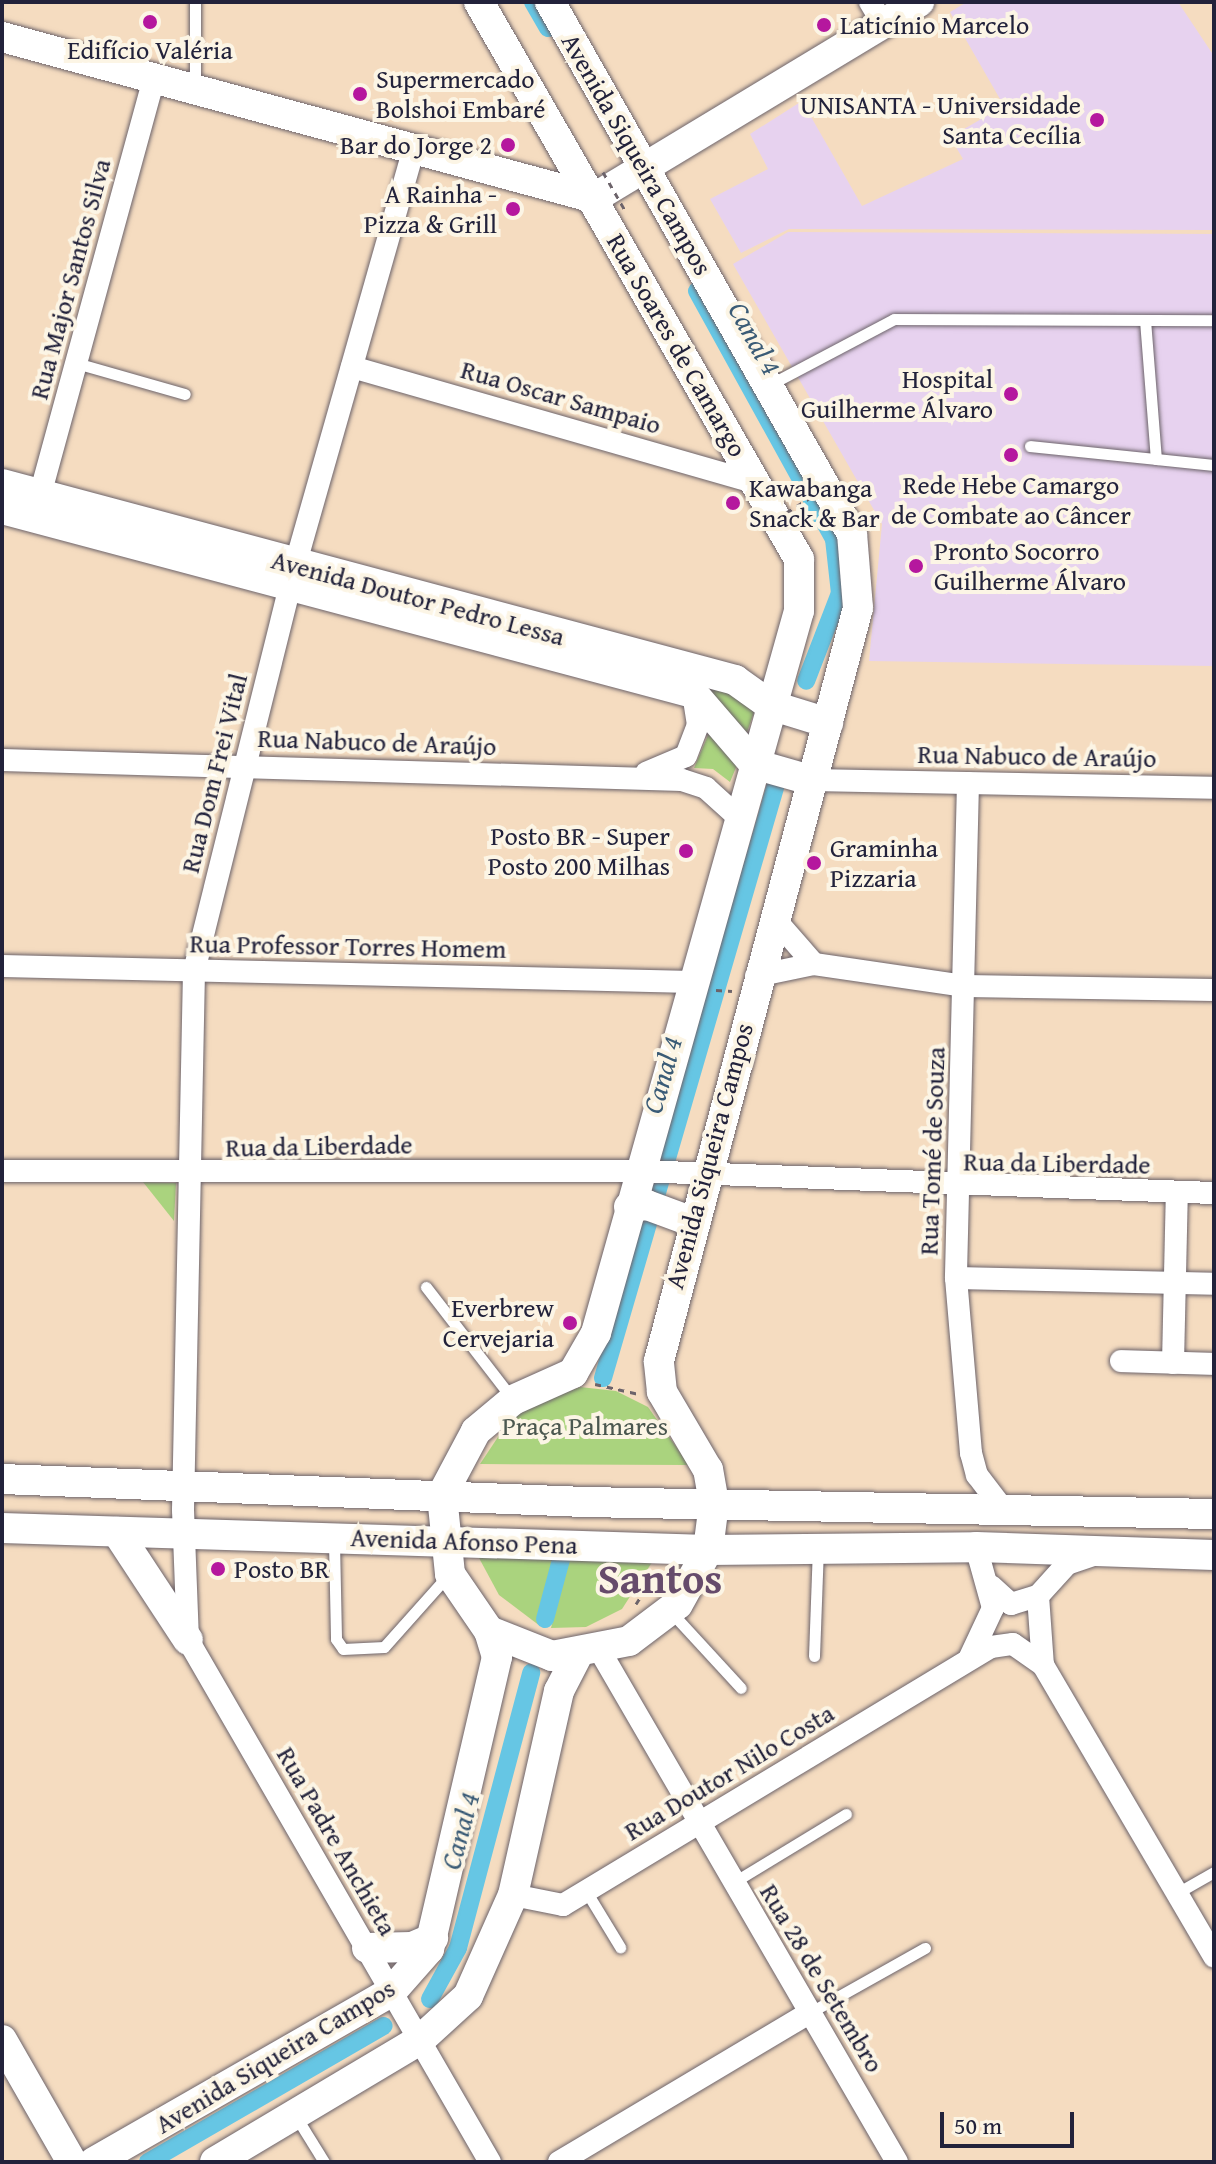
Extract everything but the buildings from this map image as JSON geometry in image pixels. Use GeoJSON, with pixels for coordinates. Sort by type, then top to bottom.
{"type":"FeatureCollection","features":[{"type":"Feature","properties":{"kind":"main road","name":"Rua Soares de Camargo"},"geometry":{"type":"LineString","coordinates":[[479,2],[546,118],[610,199],[754,482],[776,519],[803,584],[778,707]]}},
{"type":"Feature","properties":{"kind":"main road","name":"Avenida Siqueira Campos"},"geometry":{"type":"LineString","coordinates":[[550,2],[647,178],[827,487],[852,534],[859,573],[858,608],[806,779],[773,917],[749,983],[688,1217],[659,1361],[662,1392],[694,1439],[714,1503],[708,1550],[670,1611],[629,1641],[580,1653]]}},
{"type":"Feature","properties":{"kind":"main road"},"geometry":{"type":"LineString","coordinates":[[2,37],[610,199],[647,178],[876,12],[919,2]]}},
{"type":"Feature","properties":{"kind":"main road"},"geometry":{"type":"LineString","coordinates":[[509,174],[546,154],[546,118]]}},
{"type":"Feature","properties":{"kind":"main road","name":"Avenida Doutor Pedro Lessa"},"geometry":{"type":"LineString","coordinates":[[2,484],[292,578],[693,693]]}},
{"type":"Feature","properties":{"kind":"main road","name":"Avenida Doutor Pedro Lessa"},"geometry":{"type":"LineString","coordinates":[[2,509],[735,680],[778,707],[823,721]]}},
{"type":"Feature","properties":{"kind":"main road"},"geometry":{"type":"LineString","coordinates":[[693,693],[759,766],[806,779]]}},
{"type":"Feature","properties":{"kind":"main road","name":"Avenida Siqueira Campos"},"geometry":{"type":"LineString","coordinates":[[94,2162],[394,1996],[433,1938],[496,1681],[498,1636],[450,1574],[441,1540],[442,1495],[468,1440],[513,1400],[559,1383],[582,1361],[638,1206],[698,986],[738,817],[778,707]]}},
{"type":"Feature","properties":{"kind":"main road"},"geometry":{"type":"LineString","coordinates":[[638,1206],[688,1217]]}},
{"type":"Feature","properties":{"kind":"main road","name":"Avenida Afonso Pena"},"geometry":{"type":"LineString","coordinates":[[2,1479],[714,1503],[1214,1514]]}},
{"type":"Feature","properties":{"kind":"main road"},"geometry":{"type":"LineString","coordinates":[[4,1528],[14,1491],[37,1480]]}},
{"type":"Feature","properties":{"kind":"main road","name":"Avenida Afonso Pena"},"geometry":{"type":"LineString","coordinates":[[4,1528],[663,1549],[976,1547],[1214,1555]]}},
{"type":"Feature","properties":{"kind":"main road"},"geometry":{"type":"LineString","coordinates":[[117,1532],[188,1640]]}},
{"type":"Feature","properties":{"kind":"main road"},"geometry":{"type":"LineString","coordinates":[[215,2162],[417,2035],[468,1996],[513,1895],[559,1691],[580,1653],[498,1636]]}},
{"type":"Feature","properties":{"kind":"main road"},"geometry":{"type":"LineString","coordinates":[[367,1948],[412,1947],[433,1938]]}},
{"type":"Feature","properties":{"kind":"main road"},"geometry":{"type":"LineString","coordinates":[[2,2040],[72,2162]]}},
{"type":"Feature","properties":{"kind":"street","name":"Rua Major Santos Silva"},"geometry":{"type":"LineString","coordinates":[[40,495],[154,77]]}},
{"type":"Feature","properties":{"kind":"street","name":"Rua Dom Frei Vital"},"geometry":{"type":"LineString","coordinates":[[183,1486],[186,1176],[194,971],[292,578],[414,148]]}},
{"type":"Feature","properties":{"kind":"street","name":"Rua Oscar Sampaio"},"geometry":{"type":"LineString","coordinates":[[352,367],[754,482]]}},
{"type":"Feature","properties":{"kind":"street"},"geometry":{"type":"LineString","coordinates":[[625,777],[686,756],[698,725],[693,693]]}},
{"type":"Feature","properties":{"kind":"street","name":"Rua Nabuco de Araújo"},"geometry":{"type":"LineString","coordinates":[[2,760],[625,777],[696,783],[738,817]]}},
{"type":"Feature","properties":{"kind":"street","name":"Rua Nabuco de Araújo"},"geometry":{"type":"LineString","coordinates":[[806,779],[1214,788]]}},
{"type":"Feature","properties":{"kind":"street","name":"Rua Tomé de Souza"},"geometry":{"type":"LineString","coordinates":[[968,783],[956,1278],[971,1453],[977,1475],[1003,1509]]}},
{"type":"Feature","properties":{"kind":"street"},"geometry":{"type":"LineString","coordinates":[[773,917],[814,964]]}},
{"type":"Feature","properties":{"kind":"street"},"geometry":{"type":"LineString","coordinates":[[749,983],[814,964],[965,986],[1214,990]]}},
{"type":"Feature","properties":{"kind":"street","name":"Rua Professor Torres Homem"},"geometry":{"type":"LineString","coordinates":[[2,966],[698,986]]}},
{"type":"Feature","properties":{"kind":"street","name":"Rua da Liberdade"},"geometry":{"type":"LineString","coordinates":[[2,1171],[186,1176],[646,1171],[959,1189],[1214,1193]]}},
{"type":"Feature","properties":{"kind":"street"},"geometry":{"type":"LineString","coordinates":[[1173,1363],[1177,1193]]}},
{"type":"Feature","properties":{"kind":"street"},"geometry":{"type":"LineString","coordinates":[[956,1278],[1214,1284]]}},
{"type":"Feature","properties":{"kind":"street"},"geometry":{"type":"LineString","coordinates":[[1121,1361],[1214,1364]]}},
{"type":"Feature","properties":{"kind":"street","name":"Rua Padre Anchieta"},"geometry":{"type":"LineString","coordinates":[[183,1486],[188,1640],[490,2162]]}},
{"type":"Feature","properties":{"kind":"street"},"geometry":{"type":"LineString","coordinates":[[968,1659],[989,1625],[991,1586],[976,1547]]}},
{"type":"Feature","properties":{"kind":"street"},"geometry":{"type":"LineString","coordinates":[[991,1586],[1011,1604],[1038,1596],[1067,1564],[1102,1552]]}},
{"type":"Feature","properties":{"kind":"street"},"geometry":{"type":"LineString","coordinates":[[1038,1596],[1043,1665]]}},
{"type":"Feature","properties":{"kind":"street"},"geometry":{"type":"LineString","coordinates":[[968,1659],[1013,1644],[1043,1665],[1214,1956]]}},
{"type":"Feature","properties":{"kind":"street","name":"Rua 28 de Setembro"},"geometry":{"type":"LineString","coordinates":[[580,1653],[698,1823],[897,2162]]}},
{"type":"Feature","properties":{"kind":"street","name":"Rua Doutor Nilo Costa"},"geometry":{"type":"LineString","coordinates":[[513,1895],[563,1905],[968,1659]]}},
{"type":"Feature","properties":{"kind":"street"},"geometry":{"type":"LineString","coordinates":[[559,2162],[809,2013]]}},
{"type":"Feature","properties":{"kind":"lane"},"geometry":{"type":"LineString","coordinates":[[195,2],[195,88]]}},
{"type":"Feature","properties":{"kind":"lane"},"geometry":{"type":"LineString","coordinates":[[769,385],[894,319],[1214,320]]}},
{"type":"Feature","properties":{"kind":"lane"},"geometry":{"type":"LineString","coordinates":[[1145,320],[1156,459]]}},
{"type":"Feature","properties":{"kind":"lane"},"geometry":{"type":"LineString","coordinates":[[76,363],[185,394]]}},
{"type":"Feature","properties":{"kind":"lane"},"geometry":{"type":"LineString","coordinates":[[1030,446],[1214,465]]}},
{"type":"Feature","properties":{"kind":"lane"},"geometry":{"type":"LineString","coordinates":[[426,1287],[513,1400]]}},
{"type":"Feature","properties":{"kind":"lane"},"geometry":{"type":"LineString","coordinates":[[334,1537],[336,1639],[343,1649],[384,1647],[450,1574]]}},
{"type":"Feature","properties":{"kind":"lane"},"geometry":{"type":"LineString","coordinates":[[814,1656],[818,1549]]}},
{"type":"Feature","properties":{"kind":"lane"},"geometry":{"type":"LineString","coordinates":[[670,1611],[741,1688]]}},
{"type":"Feature","properties":{"kind":"lane"},"geometry":{"type":"LineString","coordinates":[[733,1882],[846,1814]]}},
{"type":"Feature","properties":{"kind":"lane"},"geometry":{"type":"LineString","coordinates":[[1177,1893],[1214,1872]]}},
{"type":"Feature","properties":{"kind":"lane"},"geometry":{"type":"LineString","coordinates":[[586,1891],[620,1947]]}},
{"type":"Feature","properties":{"kind":"lane"},"geometry":{"type":"LineString","coordinates":[[809,2013],[925,1948]]}},
{"type":"Feature","properties":{"kind":"lane"},"geometry":{"type":"LineString","coordinates":[[295,2114],[324,2162]]}},
{"type":"Feature","properties":{"kind":"path"},"geometry":{"type":"LineString","coordinates":[[610,199],[647,178]]}},
{"type":"Feature","properties":{"kind":"path"},"geometry":{"type":"LineString","coordinates":[[776,519],[827,487]]}},
{"type":"Feature","properties":{"kind":"path"},"geometry":{"type":"LineString","coordinates":[[698,986],[749,983]]}},
{"type":"Feature","properties":{"kind":"path"},"geometry":{"type":"LineString","coordinates":[[593,1383],[638,1395]]}},
{"type":"Feature","properties":{"kind":"path"},"geometry":{"type":"LineString","coordinates":[[628,1611],[646,1593],[663,1549]]}},
{"type":"Feature","properties":{"kind":"shaded area","name":"UNISANTA - Universidade Santa Cecília"},"geometry":{"type":"Polygon","coordinates":[[[967,2],[1178,2],[1214,56],[1214,230],[789,229],[741,253],[710,199],[768,169],[750,134],[802,101],[862,206],[963,159],[950,137],[1004,106],[950,12],[967,2]]]}},
{"type":"Feature","properties":{"kind":"shaded area","name":"Hospital Guilherme Álvaro"},"geometry":{"type":"Polygon","coordinates":[[[788,232],[1214,234],[1214,666],[869,661],[882,524],[733,264],[788,232]]]}},
{"type":"Feature","properties":{"kind":"green space"},"geometry":{"type":"Polygon","coordinates":[[[700,683],[734,690],[756,707],[747,732],[700,683]]]}},
{"type":"Feature","properties":{"kind":"green space"},"geometry":{"type":"Polygon","coordinates":[[[709,733],[737,765],[730,782],[713,769],[694,768],[709,733]]]}},
{"type":"Feature","properties":{"kind":"green space"},"geometry":{"type":"Polygon","coordinates":[[[143,1182],[176,1183],[174,1221],[143,1182]]]}},
{"type":"Feature","properties":{"kind":"green space","name":"Praça Palmares"},"geometry":{"type":"Polygon","coordinates":[[[580,1387],[616,1391],[648,1407],[689,1465],[480,1464],[514,1413],[580,1387]]]}},
{"type":"Feature","properties":{"kind":"green space"},"geometry":{"type":"Polygon","coordinates":[[[472,1545],[560,1550],[540,1626],[499,1595],[472,1545]]]}},
{"type":"Feature","properties":{"kind":"green space"},"geometry":{"type":"Polygon","coordinates":[[[571,1551],[658,1553],[622,1609],[586,1627],[551,1628],[571,1551]]]}},
{"type":"Feature","properties":{"kind":"waterway","name":"Canal 4"},"geometry":{"type":"LineString","coordinates":[[533,2],[548,28]]}},
{"type":"Feature","properties":{"kind":"waterway","name":"Canal 4"},"geometry":{"type":"LineString","coordinates":[[697,291],[834,539],[840,593],[806,681]]}},
{"type":"Feature","properties":{"kind":"waterway","name":"Canal 4"},"geometry":{"type":"LineString","coordinates":[[603,1378],[775,788]]}},
{"type":"Feature","properties":{"kind":"waterway","name":"Canal 4"},"geometry":{"type":"LineString","coordinates":[[545,1619],[562,1556]]}},
{"type":"Feature","properties":{"kind":"waterway","name":"Canal 4"},"geometry":{"type":"LineString","coordinates":[[430,1999],[458,1948],[531,1673]]}},
{"type":"Feature","properties":{"kind":"waterway","name":"Canal 4"},"geometry":{"type":"LineString","coordinates":[[148,2162],[384,2026]]}},
{"type":"Feature","properties":{"kind":"place","name":"Edifício Valéria"},"geometry":{"type":"Point","coordinates":[150,22]}},
{"type":"Feature","properties":{"kind":"place","name":"Laticínio Marcelo"},"geometry":{"type":"Point","coordinates":[824,25]}},
{"type":"Feature","properties":{"kind":"place","name":"Supermercado Bolshoi Embaré"},"geometry":{"type":"Point","coordinates":[360,94]}},
{"type":"Feature","properties":{"kind":"place","name":"UNISANTA - Universidade Santa Cecília"},"geometry":{"type":"Point","coordinates":[1097,120]}},
{"type":"Feature","properties":{"kind":"place","name":"Bar do Jorge 2"},"geometry":{"type":"Point","coordinates":[508,145]}},
{"type":"Feature","properties":{"kind":"place","name":"A Rainha - Pizza & Grill"},"geometry":{"type":"Point","coordinates":[513,209]}},
{"type":"Feature","properties":{"kind":"place","name":"Hospital Guilherme Álvaro"},"geometry":{"type":"Point","coordinates":[1011,394]}},
{"type":"Feature","properties":{"kind":"place","name":"Rede Hebe Camargo de Combate ao Câncer"},"geometry":{"type":"Point","coordinates":[1011,455]}},
{"type":"Feature","properties":{"kind":"place","name":"Kawabanga Snack & Bar"},"geometry":{"type":"Point","coordinates":[733,503]}},
{"type":"Feature","properties":{"kind":"place","name":"Pronto Socorro Guilherme Álvaro"},"geometry":{"type":"Point","coordinates":[916,566]}},
{"type":"Feature","properties":{"kind":"place","name":"Posto BR - Super Posto 200 Milhas"},"geometry":{"type":"Point","coordinates":[686,851]}},
{"type":"Feature","properties":{"kind":"place","name":"Graminha Pizzaria"},"geometry":{"type":"Point","coordinates":[814,863]}},
{"type":"Feature","properties":{"kind":"place","name":"Everbrew Cervejaria"},"geometry":{"type":"Point","coordinates":[570,1323]}},
{"type":"Feature","properties":{"kind":"place","name":"Posto BR"},"geometry":{"type":"Point","coordinates":[218,1569]}},
{"type":"Feature","properties":{"kind":"district","name":"Santos"},"geometry":{"type":"Point","coordinates":[660,1578]}}]}
